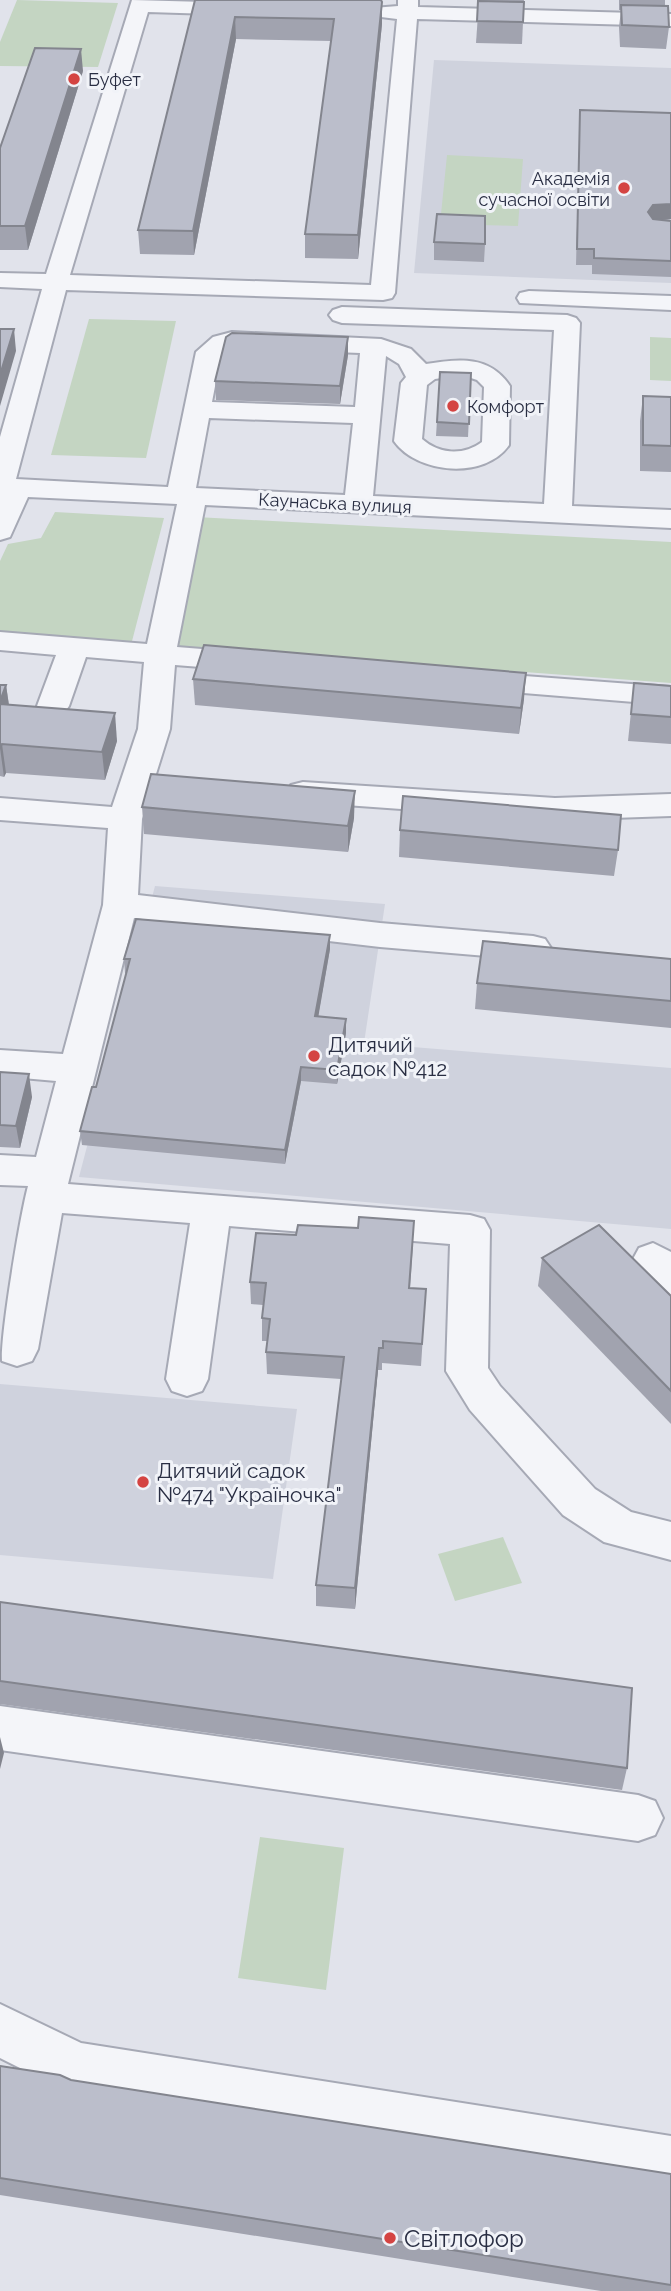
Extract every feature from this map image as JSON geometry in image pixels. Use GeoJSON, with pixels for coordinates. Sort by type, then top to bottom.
{"type":"FeatureCollection","features":[{"type":"Feature","properties":{"kind":"street"},"geometry":{"type":"LineString","coordinates":[[0,531],[6,487],[7,440],[141,3],[258,9]]}},
{"type":"Feature","properties":{"kind":"street"},"geometry":{"type":"LineString","coordinates":[[383,293],[407,6]]}},
{"type":"Feature","properties":{"kind":"street"},"geometry":{"type":"LineString","coordinates":[[366,12],[407,6],[671,20]]}},
{"type":"Feature","properties":{"kind":"street"},"geometry":{"type":"LineString","coordinates":[[0,280],[671,303]]}},
{"type":"Feature","properties":{"kind":"street"},"geometry":{"type":"LineString","coordinates":[[228,312],[567,323],[558,513]]}},
{"type":"Feature","properties":{"kind":"street"},"geometry":{"type":"LineString","coordinates":[[17,1349],[49,1185],[120,905],[125,819],[152,782],[160,655],[209,352],[222,342],[242,340],[374,346],[390,349],[410,359],[416,366],[419,377]]}},
{"type":"Feature","properties":{"kind":"street"},"geometry":{"type":"LineString","coordinates":[[358,504],[374,346]]}},
{"type":"Feature","properties":{"kind":"street"},"geometry":{"type":"LineString","coordinates":[[198,410],[367,415]]}},
{"type":"Feature","properties":{"kind":"street","name":"Каунаська вулиця"},"geometry":{"type":"LineString","coordinates":[[6,487],[671,519]]}},
{"type":"Feature","properties":{"kind":"street"},"geometry":{"type":"LineString","coordinates":[[0,640],[281,664]]}},
{"type":"Feature","properties":{"kind":"street"},"geometry":{"type":"LineString","coordinates":[[53,706],[74,647]]}},
{"type":"Feature","properties":{"kind":"street"},"geometry":{"type":"LineString","coordinates":[[449,678],[671,696]]}},
{"type":"Feature","properties":{"kind":"street"},"geometry":{"type":"LineString","coordinates":[[277,790],[555,809],[671,805]]}},
{"type":"Feature","properties":{"kind":"street"},"geometry":{"type":"LineString","coordinates":[[0,809],[125,819]]}},
{"type":"Feature","properties":{"kind":"street"},"geometry":{"type":"LineString","coordinates":[[120,905],[380,935],[560,950]]}},
{"type":"Feature","properties":{"kind":"street"},"geometry":{"type":"LineString","coordinates":[[0,1063],[78,1069]]}},
{"type":"Feature","properties":{"kind":"street"},"geometry":{"type":"LineString","coordinates":[[0,1170],[49,1185],[212,1208],[470,1230],[467,1371],[485,1398],[579,1502],[620,1528],[671,1541]]}},
{"type":"Feature","properties":{"kind":"street"},"geometry":{"type":"LineString","coordinates":[[187,1379],[212,1208]]}},
{"type":"Feature","properties":{"kind":"street"},"geometry":{"type":"LineString","coordinates":[[0,1728],[638,1818]]}},
{"type":"Feature","properties":{"kind":"street"},"geometry":{"type":"LineString","coordinates":[[0,2030],[76,2069],[671,2163]]}},
{"type":"Feature","properties":{"kind":"shaded area"},"geometry":{"type":"Polygon","coordinates":[[[434,60],[671,68],[671,283],[414,273],[434,60]]]}},
{"type":"Feature","properties":{"kind":"shaded area","name":"Дитячий садок №412"},"geometry":{"type":"Polygon","coordinates":[[[155,886],[385,904],[364,1043],[671,1068],[671,1229],[79,1177],[155,886]]]}},
{"type":"Feature","properties":{"kind":"shaded area","name":"Дитячий садок №474 \"Україночка\""},"geometry":{"type":"Polygon","coordinates":[[[0,1384],[297,1409],[273,1579],[0,1555],[0,1384]]]}},
{"type":"Feature","properties":{"kind":"green space"},"geometry":{"type":"Polygon","coordinates":[[[17,0],[118,3],[98,67],[0,66],[0,42],[17,0]]]}},
{"type":"Feature","properties":{"kind":"green space"},"geometry":{"type":"Polygon","coordinates":[[[447,155],[523,159],[518,226],[440,224],[447,155]]]}},
{"type":"Feature","properties":{"kind":"green space"},"geometry":{"type":"Polygon","coordinates":[[[89,319],[176,321],[146,458],[51,455],[89,319]]]}},
{"type":"Feature","properties":{"kind":"green space"},"geometry":{"type":"Polygon","coordinates":[[[650,337],[671,338],[671,381],[650,380],[650,337]]]}},
{"type":"Feature","properties":{"kind":"green space"},"geometry":{"type":"Polygon","coordinates":[[[55,512],[164,518],[131,645],[0,636],[0,561],[8,544],[41,538],[55,512]]]}},
{"type":"Feature","properties":{"kind":"green space"},"geometry":{"type":"Polygon","coordinates":[[[196,517],[671,542],[671,683],[166,645],[196,517]]]}},
{"type":"Feature","properties":{"kind":"green space"},"geometry":{"type":"Polygon","coordinates":[[[503,1537],[522,1583],[455,1601],[438,1554],[503,1537]]]}},
{"type":"Feature","properties":{"kind":"green space"},"geometry":{"type":"Polygon","coordinates":[[[260,1837],[344,1848],[326,1990],[238,1978],[260,1837]]]}},
{"type":"Feature","properties":{"kind":"building"},"geometry":{"type":"Polygon","coordinates":[[[195,0],[381,0],[358,235],[305,234],[334,19],[235,17],[193,231],[138,230],[195,0]]]}},
{"type":"Feature","properties":{"kind":"building"},"geometry":{"type":"Polygon","coordinates":[[[478,1],[524,2],[523,22],[477,21],[478,1]]]}},
{"type":"Feature","properties":{"kind":"building"},"geometry":{"type":"Polygon","coordinates":[[[621,5],[668,6],[669,27],[622,25],[621,5]]]}},
{"type":"Feature","properties":{"kind":"building"},"geometry":{"type":"Polygon","coordinates":[[[35,48],[81,49],[25,226],[0,226],[0,148],[35,48]]]}},
{"type":"Feature","properties":{"kind":"building","name":"Академія сучасної освіти"},"geometry":{"type":"Polygon","coordinates":[[[580,110],[671,113],[671,204],[653,205],[648,212],[653,219],[671,221],[671,261],[594,258],[594,249],[577,249],[580,110]]]}},
{"type":"Feature","properties":{"kind":"building"},"geometry":{"type":"Polygon","coordinates":[[[437,214],[485,216],[485,244],[434,242],[437,214]]]}},
{"type":"Feature","properties":{"kind":"building"},"geometry":{"type":"Polygon","coordinates":[[[0,329],[14,329],[0,375],[0,329]]]}},
{"type":"Feature","properties":{"kind":"building"},"geometry":{"type":"Polygon","coordinates":[[[232,333],[348,337],[340,386],[215,381],[226,337],[232,333]]]}},
{"type":"Feature","properties":{"kind":"building"},"geometry":{"type":"Polygon","coordinates":[[[440,372],[471,373],[469,424],[437,422],[440,372]]]}},
{"type":"Feature","properties":{"kind":"building"},"geometry":{"type":"Polygon","coordinates":[[[643,396],[671,397],[671,446],[643,445],[643,396]]]}},
{"type":"Feature","properties":{"kind":"building"},"geometry":{"type":"Polygon","coordinates":[[[204,645],[526,673],[521,708],[193,679],[204,645]]]}},
{"type":"Feature","properties":{"kind":"building"},"geometry":{"type":"Polygon","coordinates":[[[634,683],[671,686],[671,717],[631,714],[634,683]]]}},
{"type":"Feature","properties":{"kind":"building"},"geometry":{"type":"Polygon","coordinates":[[[0,685],[6,685],[0,701],[0,685]]]}},
{"type":"Feature","properties":{"kind":"building"},"geometry":{"type":"Polygon","coordinates":[[[0,704],[115,713],[102,752],[2,744],[0,748],[0,704]]]}},
{"type":"Feature","properties":{"kind":"building"},"geometry":{"type":"Polygon","coordinates":[[[151,774],[355,791],[348,826],[142,807],[151,774]]]}},
{"type":"Feature","properties":{"kind":"building"},"geometry":{"type":"Polygon","coordinates":[[[403,796],[621,815],[618,850],[400,830],[403,796]]]}},
{"type":"Feature","properties":{"kind":"building"},"geometry":{"type":"Polygon","coordinates":[[[136,919],[330,935],[315,1016],[346,1019],[337,1070],[301,1067],[285,1150],[80,1131],[92,1087],[96,1087],[130,959],[124,959],[136,919]]]}},
{"type":"Feature","properties":{"kind":"building"},"geometry":{"type":"Polygon","coordinates":[[[483,941],[671,959],[671,1001],[477,983],[483,941]]]}},
{"type":"Feature","properties":{"kind":"building"},"geometry":{"type":"Polygon","coordinates":[[[0,1072],[29,1074],[16,1126],[0,1125],[0,1072]]]}},
{"type":"Feature","properties":{"kind":"building"},"geometry":{"type":"Polygon","coordinates":[[[359,1217],[414,1221],[409,1288],[426,1289],[422,1344],[383,1341],[383,1348],[379,1348],[355,1588],[316,1585],[344,1357],[266,1352],[270,1319],[262,1318],[266,1283],[250,1282],[256,1233],[296,1235],[298,1225],[358,1228],[359,1217]]]}},
{"type":"Feature","properties":{"kind":"building"},"geometry":{"type":"Polygon","coordinates":[[[599,1225],[671,1296],[671,1391],[542,1258],[599,1225]]]}},
{"type":"Feature","properties":{"kind":"building"},"geometry":{"type":"Polygon","coordinates":[[[0,1602],[632,1688],[627,1768],[0,1681],[0,1602]]]}},
{"type":"Feature","properties":{"kind":"building"},"geometry":{"type":"Polygon","coordinates":[[[0,2066],[60,2075],[71,2080],[671,2174],[671,2285],[0,2178],[0,2066]]]}},
{"type":"Feature","properties":{"kind":"place","name":"Буфет"},"geometry":{"type":"Point","coordinates":[74,79]}},
{"type":"Feature","properties":{"kind":"place","name":"Академія сучасної освіти"},"geometry":{"type":"Point","coordinates":[624,188]}},
{"type":"Feature","properties":{"kind":"place","name":"Комфорт"},"geometry":{"type":"Point","coordinates":[453,406]}},
{"type":"Feature","properties":{"kind":"place","name":"Дитячий садок №412"},"geometry":{"type":"Point","coordinates":[314,1056]}},
{"type":"Feature","properties":{"kind":"place","name":"Дитячий садок №474 \"Україночка\""},"geometry":{"type":"Point","coordinates":[143,1482]}},
{"type":"Feature","properties":{"kind":"place","name":"Світлофор"},"geometry":{"type":"Point","coordinates":[390,2238]}}]}
